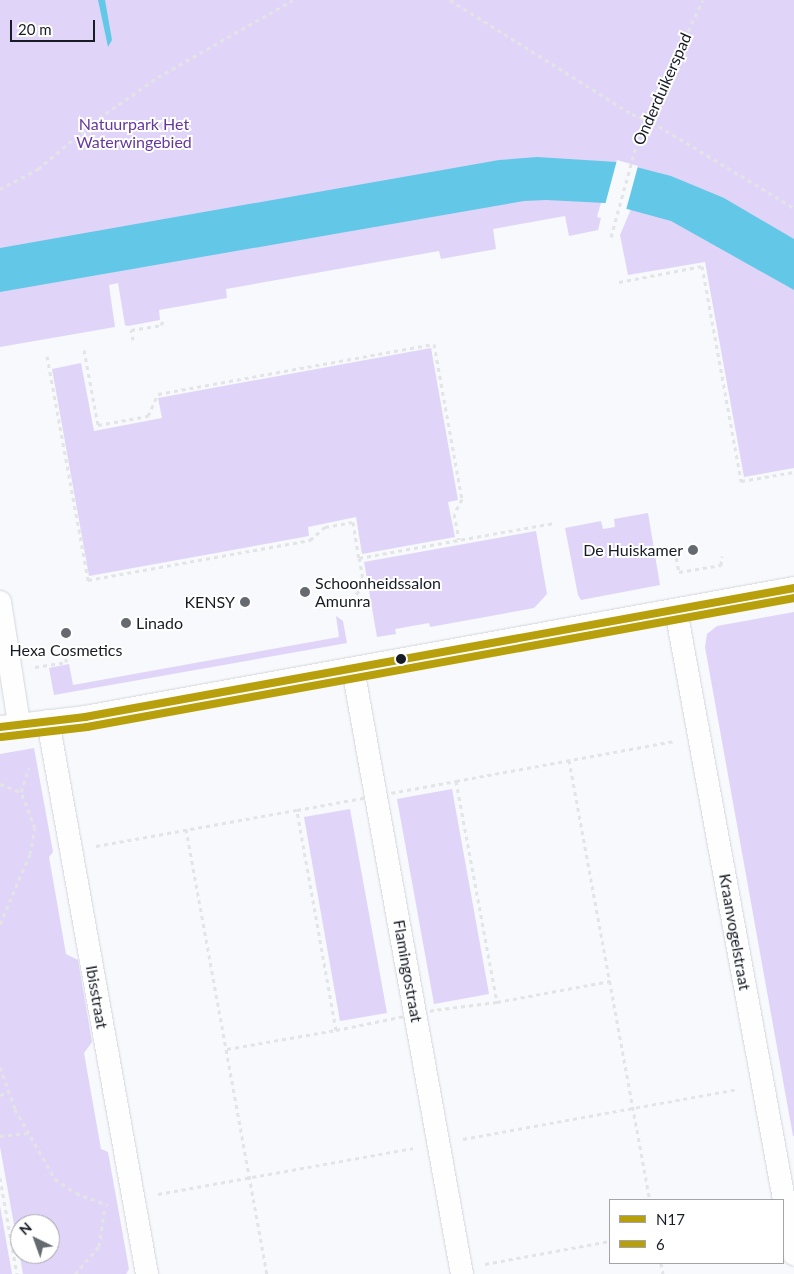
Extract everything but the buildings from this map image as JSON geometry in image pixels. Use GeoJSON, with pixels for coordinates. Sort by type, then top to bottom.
{"type":"FeatureCollection","features":[{"type":"Feature","properties":{"kind":"street"},"geometry":{"type":"LineString","coordinates":[[0,602],[10,672],[10,725],[49,728],[353,669],[794,588]]}},
{"type":"Feature","properties":{"kind":"street","name":"Kraanvogelstraat"},"geometry":{"type":"LineString","coordinates":[[676,610],[794,1254]]}},
{"type":"Feature","properties":{"kind":"street","name":"Flamingostraat"},"geometry":{"type":"LineString","coordinates":[[353,669],[462,1271]]}},
{"type":"Feature","properties":{"kind":"street","name":"Ibisstraat"},"geometry":{"type":"LineString","coordinates":[[49,728],[147,1274]]}},
{"type":"Feature","properties":{"kind":"path"},"geometry":{"type":"LineString","coordinates":[[0,188],[38,169],[100,118],[158,77],[293,0]]}},
{"type":"Feature","properties":{"kind":"path"},"geometry":{"type":"LineString","coordinates":[[450,0],[632,114],[645,119],[794,208]]}},
{"type":"Feature","properties":{"kind":"path","name":"Onderduikerspad"},"geometry":{"type":"LineString","coordinates":[[611,237],[645,119],[703,0]]}},
{"type":"Feature","properties":{"kind":"path"},"geometry":{"type":"LineString","coordinates":[[619,282],[702,266],[741,481],[794,472]]}},
{"type":"Feature","properties":{"kind":"path"},"geometry":{"type":"LineString","coordinates":[[133,340],[131,330],[161,325],[164,319]]}},
{"type":"Feature","properties":{"kind":"path"},"geometry":{"type":"LineString","coordinates":[[84,350],[98,425],[148,416],[158,394],[434,344],[462,499],[454,514],[459,540]]}},
{"type":"Feature","properties":{"kind":"path"},"geometry":{"type":"LineString","coordinates":[[47,356],[88,580],[310,540],[325,527],[353,522],[364,585],[351,600]]}},
{"type":"Feature","properties":{"kind":"path"},"geometry":{"type":"LineString","coordinates":[[359,558],[554,523]]}},
{"type":"Feature","properties":{"kind":"path"},"geometry":{"type":"LineString","coordinates":[[664,552],[675,550],[679,572],[721,565],[722,556]]}},
{"type":"Feature","properties":{"kind":"path"},"geometry":{"type":"LineString","coordinates":[[10,672],[66,662],[66,653]]}},
{"type":"Feature","properties":{"kind":"path"},"geometry":{"type":"LineString","coordinates":[[0,924],[30,854],[35,828],[20,792],[35,752],[49,728]]}},
{"type":"Feature","properties":{"kind":"path"},"geometry":{"type":"LineString","coordinates":[[70,851],[377,797],[700,736]]}},
{"type":"Feature","properties":{"kind":"path"},"geometry":{"type":"LineString","coordinates":[[570,760],[650,1199]]}},
{"type":"Feature","properties":{"kind":"path"},"geometry":{"type":"LineString","coordinates":[[456,781],[497,1002]]}},
{"type":"Feature","properties":{"kind":"path"},"geometry":{"type":"LineString","coordinates":[[0,784],[20,792]]}},
{"type":"Feature","properties":{"kind":"path"},"geometry":{"type":"LineString","coordinates":[[297,810],[336,1030]]}},
{"type":"Feature","properties":{"kind":"path"},"geometry":{"type":"LineString","coordinates":[[186,830],[267,1274]]}},
{"type":"Feature","properties":{"kind":"path"},"geometry":{"type":"LineString","coordinates":[[227,1049],[336,1030],[416,1013],[497,1002],[610,981]]}},
{"type":"Feature","properties":{"kind":"path"},"geometry":{"type":"LineString","coordinates":[[0,1068],[9,1092],[29,1133],[55,1179],[76,1193],[105,1206],[134,1198]]}},
{"type":"Feature","properties":{"kind":"path"},"geometry":{"type":"LineString","coordinates":[[0,1096],[9,1092]]}},
{"type":"Feature","properties":{"kind":"path"},"geometry":{"type":"LineString","coordinates":[[0,1136],[29,1133]]}},
{"type":"Feature","properties":{"kind":"path"},"geometry":{"type":"LineString","coordinates":[[0,1178],[18,1274]]}},
{"type":"Feature","properties":{"kind":"path"},"geometry":{"type":"LineString","coordinates":[[75,1274],[99,1246],[105,1206]]}},
{"type":"Feature","properties":{"kind":"path"},"geometry":{"type":"LineString","coordinates":[[462,1271],[609,1241]]}},
{"type":"Feature","properties":{"kind":"green space","name":"Natuurpark Het Waterwingebied"},"geometry":{"type":"Polygon","coordinates":[[[0,0],[794,0],[794,468],[744,477],[705,262],[628,275],[620,235],[631,209],[605,203],[601,203],[598,213],[597,217],[601,218],[598,230],[569,236],[565,216],[493,229],[496,249],[441,259],[439,251],[226,289],[227,298],[159,310],[160,320],[128,326],[125,325],[118,283],[109,285],[115,327],[0,347],[0,0]]]}},
{"type":"Feature","properties":{"kind":"green space"},"geometry":{"type":"Polygon","coordinates":[[[431,348],[458,500],[448,502],[455,537],[362,554],[356,517],[308,527],[309,536],[89,576],[52,369],[81,363],[94,431],[162,418],[158,398],[431,348]]]}},
{"type":"Feature","properties":{"kind":"green space"},"geometry":{"type":"Polygon","coordinates":[[[648,513],[660,585],[581,600],[578,595],[565,528],[601,521],[603,529],[615,527],[614,519],[648,513]]]}},
{"type":"Feature","properties":{"kind":"green space"},"geometry":{"type":"Polygon","coordinates":[[[536,531],[547,594],[534,608],[430,627],[429,623],[395,629],[396,634],[377,637],[364,562],[536,531]]]}},
{"type":"Feature","properties":{"kind":"green space"},"geometry":{"type":"Polygon","coordinates":[[[794,612],[793,1136],[705,647],[707,634],[717,626],[794,612]]]}},
{"type":"Feature","properties":{"kind":"green space"},"geometry":{"type":"Polygon","coordinates":[[[336,616],[343,621],[347,643],[54,695],[49,668],[69,664],[73,685],[339,637],[336,616]]]}},
{"type":"Feature","properties":{"kind":"green space"},"geometry":{"type":"Polygon","coordinates":[[[34,748],[53,852],[49,857],[66,954],[78,960],[92,1042],[84,1053],[101,1149],[108,1152],[129,1269],[126,1274],[23,1274],[21,1264],[60,1264],[60,1214],[12,1214],[0,1147],[0,754],[34,748]]]}},
{"type":"Feature","properties":{"kind":"green space"},"geometry":{"type":"Polygon","coordinates":[[[452,789],[489,994],[434,1004],[397,799],[452,789]]]}},
{"type":"Feature","properties":{"kind":"green space"},"geometry":{"type":"Polygon","coordinates":[[[350,809],[387,1013],[340,1021],[304,817],[350,809]]]}},
{"type":"Feature","properties":{"kind":"green space"},"geometry":{"type":"Polygon","coordinates":[[[0,1206],[12,1274],[0,1274],[0,1206]]]}},
{"type":"Feature","properties":{"kind":"water"},"geometry":{"type":"Polygon","coordinates":[[[98,0],[105,0],[112,40],[108,47],[98,0]]]}},
{"type":"Feature","properties":{"kind":"water"},"geometry":{"type":"Polygon","coordinates":[[[537,157],[617,162],[671,176],[724,198],[794,239],[794,290],[671,221],[605,203],[546,200],[524,201],[0,292],[0,248],[499,160],[537,157]]]}},
{"type":"Feature","properties":{"kind":"pier"},"geometry":{"type":"Polygon","coordinates":[[[617,160],[638,166],[626,210],[605,205],[617,160]]]}},
{"type":"Feature","properties":{"kind":"transit line","name":"N17"},"geometry":{"type":"LineString","coordinates":[[0,727],[85,717],[794,588]]}},
{"type":"Feature","properties":{"kind":"transit line","name":"6"},"geometry":{"type":"LineString","coordinates":[[1,737],[87,727],[794,598]]}},
{"type":"Feature","properties":{"kind":"place","name":"De Huiskamer"},"geometry":{"type":"Point","coordinates":[693,550]}},
{"type":"Feature","properties":{"kind":"place","name":"Schoonheidssalon Amunra"},"geometry":{"type":"Point","coordinates":[305,592]}},
{"type":"Feature","properties":{"kind":"place","name":"KENSY"},"geometry":{"type":"Point","coordinates":[245,602]}},
{"type":"Feature","properties":{"kind":"place","name":"Linado"},"geometry":{"type":"Point","coordinates":[126,623]}},
{"type":"Feature","properties":{"kind":"place","name":"Hexa Cosmetics"},"geometry":{"type":"Point","coordinates":[66,633]}}]}
